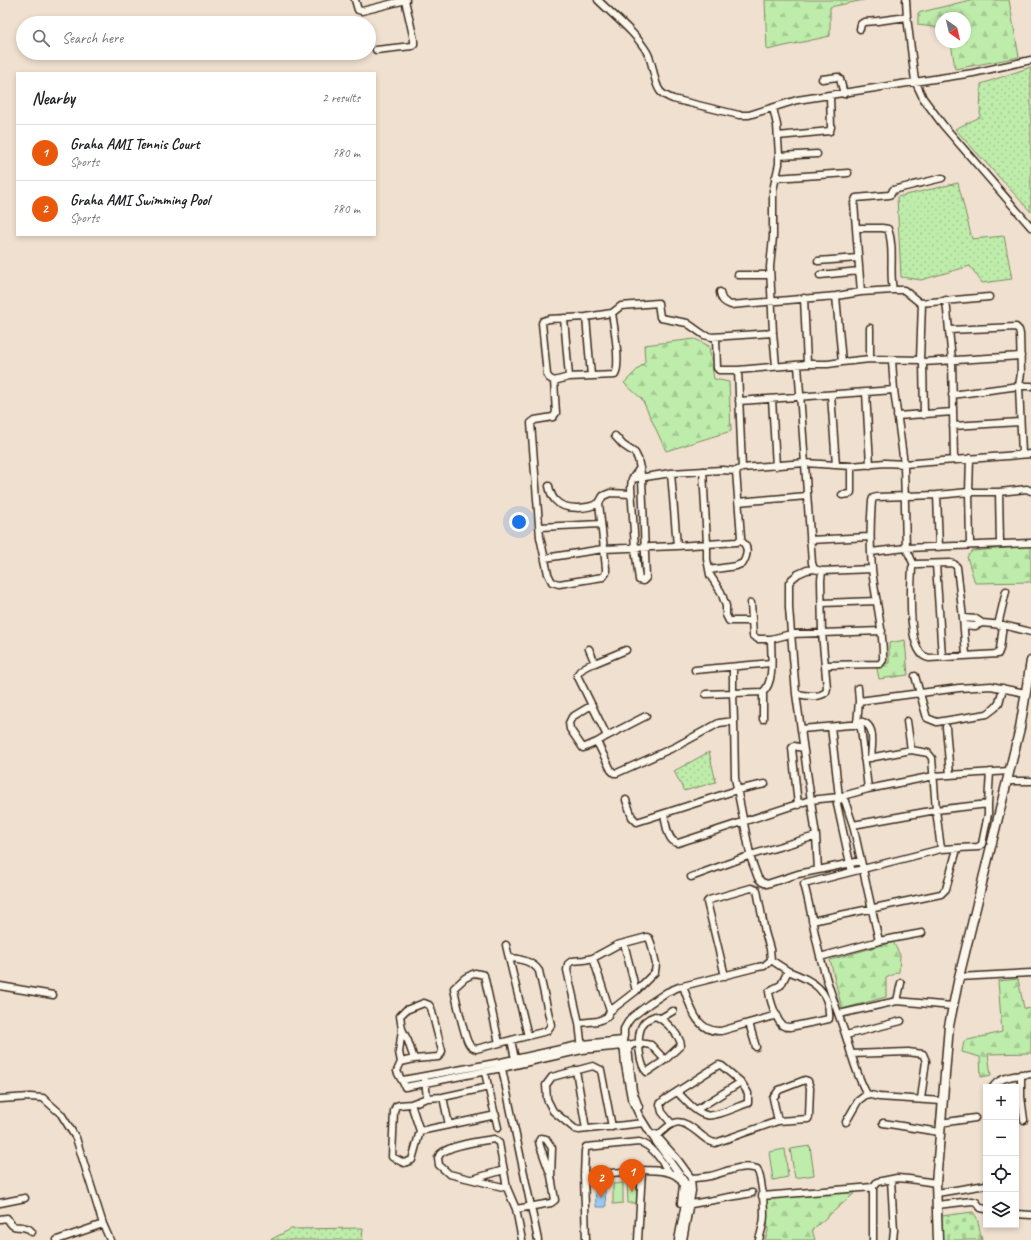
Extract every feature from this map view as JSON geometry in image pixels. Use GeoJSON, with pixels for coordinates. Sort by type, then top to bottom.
{"type":"FeatureCollection","features":[{"type":"Feature","properties":{"kind":"street"},"geometry":{"type":"LineString","coordinates":[[355,0],[358,10],[362,11],[405,0],[414,45],[376,50]]}},
{"type":"Feature","properties":{"kind":"street"},"geometry":{"type":"LineString","coordinates":[[598,0],[635,35],[645,48],[651,60],[657,86],[664,95],[673,99],[739,115],[749,115],[798,100],[973,73],[1031,60]]}},
{"type":"Feature","properties":{"kind":"street"},"geometry":{"type":"LineString","coordinates":[[906,0],[915,81],[923,98],[943,125],[1031,227]]}},
{"type":"Feature","properties":{"kind":"street"},"geometry":{"type":"LineString","coordinates":[[860,29],[861,24],[864,22],[907,16]]}},
{"type":"Feature","properties":{"kind":"street"},"geometry":{"type":"LineString","coordinates":[[822,78],[838,77],[840,79],[844,94]]}},
{"type":"Feature","properties":{"kind":"street"},"geometry":{"type":"LineString","coordinates":[[778,136],[830,131],[832,127],[830,96]]}},
{"type":"Feature","properties":{"kind":"street"},"geometry":{"type":"LineString","coordinates":[[773,108],[778,136],[779,156],[772,204],[773,236],[770,276],[776,366]]}},
{"type":"Feature","properties":{"kind":"street"},"geometry":{"type":"LineString","coordinates":[[779,156],[818,154]]}},
{"type":"Feature","properties":{"kind":"street"},"geometry":{"type":"LineString","coordinates":[[775,178],[848,173]]}},
{"type":"Feature","properties":{"kind":"street"},"geometry":{"type":"LineString","coordinates":[[861,292],[854,202],[856,198],[889,195],[893,190],[942,178]]}},
{"type":"Feature","properties":{"kind":"street"},"geometry":{"type":"LineString","coordinates":[[856,228],[888,229],[891,257],[891,283],[893,290]]}},
{"type":"Feature","properties":{"kind":"street"},"geometry":{"type":"LineString","coordinates":[[818,261],[858,258]]}},
{"type":"Feature","properties":{"kind":"street"},"geometry":{"type":"LineString","coordinates":[[820,275],[859,271]]}},
{"type":"Feature","properties":{"kind":"street"},"geometry":{"type":"LineString","coordinates":[[738,275],[770,276]]}},
{"type":"Feature","properties":{"kind":"street"},"geometry":{"type":"LineString","coordinates":[[720,292],[721,298],[724,302],[731,305],[893,290],[904,290],[917,302],[922,303],[989,297]]}},
{"type":"Feature","properties":{"kind":"street"},"geometry":{"type":"LineString","coordinates":[[836,296],[842,362]]}},
{"type":"Feature","properties":{"kind":"street"},"geometry":{"type":"LineString","coordinates":[[804,298],[807,364]]}},
{"type":"Feature","properties":{"kind":"street"},"geometry":{"type":"LineString","coordinates":[[946,300],[952,360],[954,459]]}},
{"type":"Feature","properties":{"kind":"street"},"geometry":{"type":"LineString","coordinates":[[612,313],[617,349],[616,374],[613,376],[569,377],[554,381],[549,378],[547,375],[542,322],[547,319],[586,317],[612,313],[621,306],[658,302],[660,317],[686,323],[704,335],[716,338],[773,333]]}},
{"type":"Feature","properties":{"kind":"street"},"geometry":{"type":"LineString","coordinates":[[922,303],[924,415]]}},
{"type":"Feature","properties":{"kind":"street"},"geometry":{"type":"LineString","coordinates":[[586,317],[591,376]]}},
{"type":"Feature","properties":{"kind":"street"},"geometry":{"type":"LineString","coordinates":[[564,318],[569,377]]}},
{"type":"Feature","properties":{"kind":"street"},"geometry":{"type":"LineString","coordinates":[[949,330],[1016,327],[1020,334],[1021,373],[1019,386],[1022,454]]}},
{"type":"Feature","properties":{"kind":"street"},"geometry":{"type":"LineString","coordinates":[[870,328],[870,359]]}},
{"type":"Feature","properties":{"kind":"street"},"geometry":{"type":"LineString","coordinates":[[716,338],[718,369],[738,370],[807,364],[823,365],[870,359],[922,361],[1021,356]]}},
{"type":"Feature","properties":{"kind":"street"},"geometry":{"type":"LineString","coordinates":[[892,360],[894,390],[904,464],[906,548],[914,565],[912,568],[911,612],[914,636],[923,656],[929,658],[998,654],[1000,649],[1001,625],[1006,591]]}},
{"type":"Feature","properties":{"kind":"street"},"geometry":{"type":"LineString","coordinates":[[798,365],[810,540],[814,569]]}},
{"type":"Feature","properties":{"kind":"street"},"geometry":{"type":"LineString","coordinates":[[738,370],[738,502],[740,540]]}},
{"type":"Feature","properties":{"kind":"street"},"geometry":{"type":"LineString","coordinates":[[554,381],[555,416],[535,420],[531,423],[540,537],[552,582],[559,584],[603,577],[606,573],[606,568],[600,503],[603,496],[610,493],[632,494]]}},
{"type":"Feature","properties":{"kind":"street"},"geometry":{"type":"LineString","coordinates":[[952,395],[1019,386],[1031,386]]}},
{"type":"Feature","properties":{"kind":"street"},"geometry":{"type":"LineString","coordinates":[[739,401],[894,390]]}},
{"type":"Feature","properties":{"kind":"street"},"geometry":{"type":"LineString","coordinates":[[866,392],[870,465]]}},
{"type":"Feature","properties":{"kind":"street"},"geometry":{"type":"LineString","coordinates":[[831,395],[836,464]]}},
{"type":"Feature","properties":{"kind":"street"},"geometry":{"type":"LineString","coordinates":[[772,398],[776,466]]}},
{"type":"Feature","properties":{"kind":"street"},"geometry":{"type":"LineString","coordinates":[[897,416],[953,412]]}},
{"type":"Feature","properties":{"kind":"street"},"geometry":{"type":"LineString","coordinates":[[953,426],[1020,422]]}},
{"type":"Feature","properties":{"kind":"street"},"geometry":{"type":"LineString","coordinates":[[615,436],[623,446],[633,450],[637,454],[640,468],[642,478],[646,578],[643,581],[639,580],[635,548],[632,494],[632,479],[640,468]]}},
{"type":"Feature","properties":{"kind":"street"},"geometry":{"type":"LineString","coordinates":[[632,479],[671,473],[739,470],[805,464],[836,464],[850,466],[890,463],[904,464],[1031,454]]}},
{"type":"Feature","properties":{"kind":"street"},"geometry":{"type":"LineString","coordinates":[[970,458],[970,545]]}},
{"type":"Feature","properties":{"kind":"street"},"geometry":{"type":"LineString","coordinates":[[842,495],[850,494],[851,492],[850,466]]}},
{"type":"Feature","properties":{"kind":"street"},"geometry":{"type":"LineString","coordinates":[[703,471],[707,543],[706,559],[710,575],[721,592],[726,606],[726,615],[729,621],[752,621]]}},
{"type":"Feature","properties":{"kind":"street"},"geometry":{"type":"LineString","coordinates":[[671,473],[677,546]]}},
{"type":"Feature","properties":{"kind":"street"},"geometry":{"type":"LineString","coordinates":[[549,486],[554,499],[559,504],[564,506],[577,508],[593,507],[600,503]]}},
{"type":"Feature","properties":{"kind":"street"},"geometry":{"type":"LineString","coordinates":[[826,665],[881,664],[884,659],[882,631],[872,569],[869,537],[873,499],[877,497],[904,497],[969,492],[999,492],[1027,489],[1031,491]]}},
{"type":"Feature","properties":{"kind":"street"},"geometry":{"type":"LineString","coordinates":[[999,492],[1000,544]]}},
{"type":"Feature","properties":{"kind":"street"},"geometry":{"type":"LineString","coordinates":[[937,495],[939,547]]}},
{"type":"Feature","properties":{"kind":"street"},"geometry":{"type":"LineString","coordinates":[[738,502],[807,496]]}},
{"type":"Feature","properties":{"kind":"street"},"geometry":{"type":"LineString","coordinates":[[540,527],[601,524]]}},
{"type":"Feature","properties":{"kind":"street"},"geometry":{"type":"LineString","coordinates":[[810,540],[869,537]]}},
{"type":"Feature","properties":{"kind":"street"},"geometry":{"type":"LineString","coordinates":[[545,558],[604,549],[677,546],[732,542],[740,540],[746,543],[747,548],[743,563],[736,566],[709,570]]}},
{"type":"Feature","properties":{"kind":"street"},"geometry":{"type":"LineString","coordinates":[[871,552],[906,548],[1031,542]]}},
{"type":"Feature","properties":{"kind":"street"},"geometry":{"type":"LineString","coordinates":[[914,565],[952,563],[957,567],[966,655]]}},
{"type":"Feature","properties":{"kind":"street"},"geometry":{"type":"LineString","coordinates":[[936,564],[942,657]]}},
{"type":"Feature","properties":{"kind":"street"},"geometry":{"type":"LineString","coordinates":[[818,870],[816,836],[796,694],[789,608],[789,583],[798,574],[807,570],[814,569],[822,571],[872,569]]}},
{"type":"Feature","properties":{"kind":"street"},"geometry":{"type":"LineString","coordinates":[[796,694],[818,696],[826,692],[826,665],[822,633],[820,580],[822,571]]}},
{"type":"Feature","properties":{"kind":"street"},"geometry":{"type":"LineString","coordinates":[[822,603],[877,601]]}},
{"type":"Feature","properties":{"kind":"street"},"geometry":{"type":"LineString","coordinates":[[751,603],[754,637],[771,639],[791,634],[882,631]]}},
{"type":"Feature","properties":{"kind":"street"},"geometry":{"type":"LineString","coordinates":[[963,618],[976,619],[982,623],[1001,625],[1031,632]]}},
{"type":"Feature","properties":{"kind":"street"},"geometry":{"type":"LineString","coordinates":[[964,626],[975,626],[982,623]]}},
{"type":"Feature","properties":{"kind":"street"},"geometry":{"type":"LineString","coordinates":[[763,719],[763,692],[766,690],[771,680],[771,639]]}},
{"type":"Feature","properties":{"kind":"street"},"geometry":{"type":"LineString","coordinates":[[589,649],[595,663]]}},
{"type":"Feature","properties":{"kind":"street"},"geometry":{"type":"LineString","coordinates":[[607,736],[577,676],[584,668],[626,650]]}},
{"type":"Feature","properties":{"kind":"street"},"geometry":{"type":"LineString","coordinates":[[938,1240],[936,1184],[939,1132],[947,1041],[952,1006],[1020,728],[1031,661]]}},
{"type":"Feature","properties":{"kind":"street"},"geometry":{"type":"LineString","coordinates":[[695,670],[771,663]]}},
{"type":"Feature","properties":{"kind":"street"},"geometry":{"type":"LineString","coordinates":[[733,667],[735,772],[737,790],[751,855],[758,878],[767,884],[801,874],[861,861]]}},
{"type":"Feature","properties":{"kind":"street"},"geometry":{"type":"LineString","coordinates":[[915,676],[928,718],[937,722],[982,715],[990,712],[999,703],[1003,688]]}},
{"type":"Feature","properties":{"kind":"street"},"geometry":{"type":"LineString","coordinates":[[859,701],[967,687],[991,686],[1025,693]]}},
{"type":"Feature","properties":{"kind":"street"},"geometry":{"type":"LineString","coordinates":[[858,688],[859,701],[857,723],[862,730],[868,789]]}},
{"type":"Feature","properties":{"kind":"street"},"geometry":{"type":"LineString","coordinates":[[706,694],[763,692]]}},
{"type":"Feature","properties":{"kind":"street"},"geometry":{"type":"LineString","coordinates":[[592,705],[570,719],[569,725],[582,747],[597,742],[646,716]]}},
{"type":"Feature","properties":{"kind":"street"},"geometry":{"type":"LineString","coordinates":[[597,742],[611,770],[614,773],[617,773],[677,746],[718,724],[734,721]]}},
{"type":"Feature","properties":{"kind":"street"},"geometry":{"type":"LineString","coordinates":[[802,729],[832,727],[864,721],[871,728],[871,758]]}},
{"type":"Feature","properties":{"kind":"street"},"geometry":{"type":"LineString","coordinates":[[907,721],[911,750]]}},
{"type":"Feature","properties":{"kind":"street"},"geometry":{"type":"LineString","coordinates":[[832,727],[839,797],[837,804],[852,871]]}},
{"type":"Feature","properties":{"kind":"street"},"geometry":{"type":"LineString","coordinates":[[946,727],[950,775]]}},
{"type":"Feature","properties":{"kind":"street"},"geometry":{"type":"LineString","coordinates":[[798,805],[792,748],[794,746],[803,748]]}},
{"type":"Feature","properties":{"kind":"street"},"geometry":{"type":"LineString","coordinates":[[864,759],[911,750],[928,753],[931,756],[941,849]]}},
{"type":"Feature","properties":{"kind":"street"},"geometry":{"type":"LineString","coordinates":[[664,814],[670,839],[675,843],[684,842],[810,800],[839,797],[868,789],[934,776],[1009,771]]}},
{"type":"Feature","properties":{"kind":"street"},"geometry":{"type":"LineString","coordinates":[[804,884],[941,849],[978,847],[982,844],[988,814],[990,772]]}},
{"type":"Feature","properties":{"kind":"street"},"geometry":{"type":"LineString","coordinates":[[1007,780],[1031,781]]}},
{"type":"Feature","properties":{"kind":"street"},"geometry":{"type":"LineString","coordinates":[[626,800],[632,817],[637,822],[737,790],[765,784]]}},
{"type":"Feature","properties":{"kind":"street"},"geometry":{"type":"LineString","coordinates":[[796,787],[809,786]]}},
{"type":"Feature","properties":{"kind":"street"},"geometry":{"type":"LineString","coordinates":[[839,797],[845,801],[853,825],[870,908],[879,941]]}},
{"type":"Feature","properties":{"kind":"street"},"geometry":{"type":"LineString","coordinates":[[853,825],[936,810],[988,804]]}},
{"type":"Feature","properties":{"kind":"street"},"geometry":{"type":"LineString","coordinates":[[691,877],[751,855],[816,836]]}},
{"type":"Feature","properties":{"kind":"street"},"geometry":{"type":"LineString","coordinates":[[845,841],[856,838]]}},
{"type":"Feature","properties":{"kind":"street"},"geometry":{"type":"LineString","coordinates":[[812,921],[943,893],[946,889],[958,849]]}},
{"type":"Feature","properties":{"kind":"street"},"geometry":{"type":"LineString","coordinates":[[801,874],[808,898],[820,957],[851,1054],[867,1094],[879,1097],[942,1100]]}},
{"type":"Feature","properties":{"kind":"street"},"geometry":{"type":"LineString","coordinates":[[725,976],[707,902],[709,900],[751,888],[757,890],[771,960]]}},
{"type":"Feature","properties":{"kind":"street"},"geometry":{"type":"LineString","coordinates":[[820,957],[879,941],[922,933]]}},
{"type":"Feature","properties":{"kind":"street"},"geometry":{"type":"LineString","coordinates":[[579,1023],[603,1020],[607,1017],[610,1010],[636,991],[655,972],[656,969],[650,939],[646,937],[617,945],[593,958],[572,961],[567,966],[583,1047]]}},
{"type":"Feature","properties":{"kind":"street"},"geometry":{"type":"LineString","coordinates":[[624,943],[636,991]]}},
{"type":"Feature","properties":{"kind":"street"},"geometry":{"type":"LineString","coordinates":[[506,945],[528,1036]]}},
{"type":"Feature","properties":{"kind":"street"},"geometry":{"type":"LineString","coordinates":[[499,1043],[484,976],[482,974],[475,973],[465,978],[454,988],[468,1043],[475,1049],[528,1036],[547,1031],[551,1025],[539,971],[536,966],[517,958],[509,958]]}},
{"type":"Feature","properties":{"kind":"street"},"geometry":{"type":"LineString","coordinates":[[593,958],[610,1010]]}},
{"type":"Feature","properties":{"kind":"street"},"geometry":{"type":"LineString","coordinates":[[771,960],[788,971],[814,984],[824,993],[829,1003],[829,1019],[787,1027],[780,1023],[769,992],[781,985],[788,971]]}},
{"type":"Feature","properties":{"kind":"street"},"geometry":{"type":"LineString","coordinates":[[684,1240],[688,1188],[644,1123],[630,1095],[623,1041],[624,1029],[628,1022],[649,1004],[667,992],[758,967],[771,960]]}},
{"type":"Feature","properties":{"kind":"street"},"geometry":{"type":"LineString","coordinates":[[958,977],[1031,973]]}},
{"type":"Feature","properties":{"kind":"street"},"geometry":{"type":"LineString","coordinates":[[897,1000],[901,983]]}},
{"type":"Feature","properties":{"kind":"street"},"geometry":{"type":"LineString","coordinates":[[0,986],[53,995]]}},
{"type":"Feature","properties":{"kind":"street"},"geometry":{"type":"LineString","coordinates":[[681,987],[700,1023],[708,1030],[713,1032],[777,1016]]}},
{"type":"Feature","properties":{"kind":"street"},"geometry":{"type":"LineString","coordinates":[[839,1014],[897,1000],[952,1006]]}},
{"type":"Feature","properties":{"kind":"street"},"geometry":{"type":"LineString","coordinates":[[402,1062],[414,1059],[438,1057],[442,1053],[430,1006],[424,1003],[406,1010],[400,1016],[402,1029],[399,1052],[402,1062],[397,1071],[403,1080],[425,1080],[583,1047]]}},
{"type":"Feature","properties":{"kind":"street"},"geometry":{"type":"LineString","coordinates":[[661,1018],[672,1011]]}},
{"type":"Feature","properties":{"kind":"street"},"geometry":{"type":"LineString","coordinates":[[656,1016],[661,1018],[680,1039],[681,1045],[665,1060],[647,1072],[644,1069],[636,1043],[640,1028],[648,1019],[656,1016]]}},
{"type":"Feature","properties":{"kind":"street"},"geometry":{"type":"LineString","coordinates":[[846,1035],[901,1020]]}},
{"type":"Feature","properties":{"kind":"street"},"geometry":{"type":"LineString","coordinates":[[749,1023],[756,1047]]}},
{"type":"Feature","properties":{"kind":"street"},"geometry":{"type":"LineString","coordinates":[[402,1029],[414,1059]]}},
{"type":"Feature","properties":{"kind":"street"},"geometry":{"type":"LineString","coordinates":[[511,1040],[515,1059]]}},
{"type":"Feature","properties":{"kind":"street"},"geometry":{"type":"LineString","coordinates":[[502,1065],[515,1059],[623,1041],[651,1045],[665,1060]]}},
{"type":"Feature","properties":{"kind":"street"},"geometry":{"type":"LineString","coordinates":[[636,1043],[628,1048],[633,1091],[655,1138],[678,1160],[691,1178],[692,1191],[686,1205],[678,1240]]}},
{"type":"Feature","properties":{"kind":"street"},"geometry":{"type":"LineString","coordinates":[[851,1054],[908,1052],[923,1054],[926,1061],[921,1099]]}},
{"type":"Feature","properties":{"kind":"street"},"geometry":{"type":"LineString","coordinates":[[502,1065],[538,1240]]}},
{"type":"Feature","properties":{"kind":"street"},"geometry":{"type":"LineString","coordinates":[[671,1124],[662,1112],[660,1104],[677,1092],[719,1065],[741,1082],[748,1093],[748,1103],[712,1116],[704,1115],[696,1110],[677,1092]]}},
{"type":"Feature","properties":{"kind":"street"},"geometry":{"type":"LineString","coordinates":[[612,1127],[601,1070],[593,1066],[555,1076],[550,1079],[546,1085],[549,1106],[555,1114],[575,1129],[580,1130],[612,1127],[644,1123]]}},
{"type":"Feature","properties":{"kind":"street"},"geometry":{"type":"LineString","coordinates":[[576,1070],[586,1129]]}},
{"type":"Feature","properties":{"kind":"street"},"geometry":{"type":"LineString","coordinates":[[996,1084],[998,1081],[1021,1074],[1031,1074]]}},
{"type":"Feature","properties":{"kind":"street"},"geometry":{"type":"LineString","coordinates":[[1021,1074],[1021,1097],[1024,1120]]}},
{"type":"Feature","properties":{"kind":"street"},"geometry":{"type":"LineString","coordinates":[[486,1077],[498,1128]]}},
{"type":"Feature","properties":{"kind":"street"},"geometry":{"type":"LineString","coordinates":[[425,1080],[427,1098]]}},
{"type":"Feature","properties":{"kind":"street"},"geometry":{"type":"LineString","coordinates":[[655,1138],[671,1124],[681,1122],[686,1123],[708,1140],[715,1142],[778,1121],[805,1119],[809,1117],[810,1088],[808,1081],[805,1080],[776,1092],[773,1098],[778,1121]]}},
{"type":"Feature","properties":{"kind":"street"},"geometry":{"type":"LineString","coordinates":[[696,1110],[741,1082]]}},
{"type":"Feature","properties":{"kind":"street"},"geometry":{"type":"LineString","coordinates":[[411,1104],[420,1131],[412,1160],[404,1163],[392,1157],[394,1111],[396,1106],[411,1104],[427,1098],[443,1097],[489,1088]]}},
{"type":"Feature","properties":{"kind":"street"},"geometry":{"type":"LineString","coordinates":[[846,1122],[858,1101],[867,1094]]}},
{"type":"Feature","properties":{"kind":"street"},"geometry":{"type":"LineString","coordinates":[[0,1099],[30,1097],[43,1098],[62,1114],[76,1138],[103,1224],[110,1240]]}},
{"type":"Feature","properties":{"kind":"street"},"geometry":{"type":"LineString","coordinates":[[443,1097],[449,1125]]}},
{"type":"Feature","properties":{"kind":"street"},"geometry":{"type":"LineString","coordinates":[[420,1131],[496,1115]]}},
{"type":"Feature","properties":{"kind":"street"},"geometry":{"type":"LineString","coordinates":[[940,1123],[975,1118]]}},
{"type":"Feature","properties":{"kind":"street"},"geometry":{"type":"LineString","coordinates":[[882,1122],[939,1132]]}},
{"type":"Feature","properties":{"kind":"street"},"geometry":{"type":"LineString","coordinates":[[516,1209],[551,1203],[554,1201],[555,1197],[551,1176],[540,1146],[539,1141],[541,1138],[546,1139],[552,1148],[551,1176]]}},
{"type":"Feature","properties":{"kind":"street"},"geometry":{"type":"LineString","coordinates":[[507,1188],[447,1174],[439,1165],[438,1158],[440,1154],[448,1149],[472,1143],[494,1139],[499,1143],[507,1188],[516,1209],[522,1240]]}},
{"type":"Feature","properties":{"kind":"street"},"geometry":{"type":"LineString","coordinates":[[586,1240],[584,1175],[586,1147],[639,1142],[646,1144],[669,1172]]}},
{"type":"Feature","properties":{"kind":"street"},"geometry":{"type":"LineString","coordinates":[[672,1165],[678,1160]]}},
{"type":"Feature","properties":{"kind":"street"},"geometry":{"type":"LineString","coordinates":[[691,1178],[710,1176],[739,1168],[757,1169],[759,1172],[764,1215],[759,1240]]}},
{"type":"Feature","properties":{"kind":"street"},"geometry":{"type":"LineString","coordinates":[[471,1179],[504,1170]]}},
{"type":"Feature","properties":{"kind":"street"},"geometry":{"type":"LineString","coordinates":[[584,1175],[653,1170],[669,1172],[678,1177],[683,1185],[675,1240]]}},
{"type":"Feature","properties":{"kind":"street"},"geometry":{"type":"LineString","coordinates":[[638,1240],[642,1171]]}},
{"type":"Feature","properties":{"kind":"street"},"geometry":{"type":"LineString","coordinates":[[873,1240],[873,1187],[878,1181],[898,1178],[936,1184]]}},
{"type":"Feature","properties":{"kind":"street"},"geometry":{"type":"LineString","coordinates":[[891,1180],[894,1230],[893,1240]]}},
{"type":"Feature","properties":{"kind":"street"},"geometry":{"type":"LineString","coordinates":[[937,1192],[983,1185]]}},
{"type":"Feature","properties":{"kind":"street"},"geometry":{"type":"LineString","coordinates":[[762,1196],[873,1187]]}},
{"type":"Feature","properties":{"kind":"street"},"geometry":{"type":"LineString","coordinates":[[686,1205],[752,1194]]}},
{"type":"Feature","properties":{"kind":"street"},"geometry":{"type":"LineString","coordinates":[[0,1202],[25,1198]]}},
{"type":"Feature","properties":{"kind":"street"},"geometry":{"type":"LineString","coordinates":[[937,1205],[972,1201],[976,1202],[983,1208]]}},
{"type":"Feature","properties":{"kind":"street"},"geometry":{"type":"LineString","coordinates":[[1019,1214],[1031,1215]]}},
{"type":"Feature","properties":{"kind":"street"},"geometry":{"type":"LineString","coordinates":[[0,1219],[7,1218],[11,1225],[16,1227],[26,1227],[32,1232]]}},
{"type":"Feature","properties":{"kind":"street"},"geometry":{"type":"LineString","coordinates":[[57,1240],[103,1224]]}},
{"type":"Feature","properties":{"kind":"green space"},"geometry":{"type":"Polygon","coordinates":[[[765,0],[864,0],[830,7],[830,36],[767,50],[765,0]]]}},
{"type":"Feature","properties":{"kind":"green space"},"geometry":{"type":"Polygon","coordinates":[[[970,0],[1009,0],[1019,57],[955,69],[952,48],[971,48],[971,12],[935,12],[935,27],[918,25],[918,13],[970,0]]]}},
{"type":"Feature","properties":{"kind":"green space"},"geometry":{"type":"Polygon","coordinates":[[[1031,67],[1031,212],[955,129],[980,117],[981,84],[1031,67]]]}},
{"type":"Feature","properties":{"kind":"green space"},"geometry":{"type":"Polygon","coordinates":[[[958,183],[972,239],[1004,236],[1012,279],[982,283],[970,266],[921,280],[901,277],[897,197],[958,183]]]}},
{"type":"Feature","properties":{"kind":"green space"},"geometry":{"type":"Polygon","coordinates":[[[695,339],[709,346],[714,379],[729,382],[731,431],[666,451],[642,399],[624,383],[645,362],[644,345],[695,339]]]}},
{"type":"Feature","properties":{"kind":"green space"},"geometry":{"type":"Polygon","coordinates":[[[1031,546],[1031,582],[975,583],[967,557],[972,551],[1031,546]]]}},
{"type":"Feature","properties":{"kind":"green space"},"geometry":{"type":"Polygon","coordinates":[[[905,640],[908,675],[879,679],[876,664],[889,663],[889,643],[905,640]]]}},
{"type":"Feature","properties":{"kind":"green space"},"geometry":{"type":"Polygon","coordinates":[[[709,752],[716,782],[684,791],[674,771],[709,752]]]}},
{"type":"Feature","properties":{"kind":"green space"},"geometry":{"type":"Polygon","coordinates":[[[893,942],[900,955],[899,972],[886,978],[886,997],[842,1009],[830,960],[893,942]]]}},
{"type":"Feature","properties":{"kind":"green space"},"geometry":{"type":"Polygon","coordinates":[[[1018,979],[1024,1008],[1031,1009],[1031,1053],[988,1054],[991,1075],[981,1077],[980,1057],[962,1052],[964,1041],[1002,1032],[998,981],[1018,979]]]}},
{"type":"Feature","properties":{"kind":"green space"},"geometry":{"type":"Polygon","coordinates":[[[810,1146],[814,1175],[795,1178],[790,1149],[810,1146]]]}},
{"type":"Feature","properties":{"kind":"green space"},"geometry":{"type":"Polygon","coordinates":[[[785,1149],[788,1177],[773,1180],[769,1152],[785,1149]]]}},
{"type":"Feature","properties":{"kind":"green space"},"geometry":{"type":"Polygon","coordinates":[[[627,1181],[636,1181],[637,1203],[628,1203],[627,1181]]]}},
{"type":"Feature","properties":{"kind":"green space"},"geometry":{"type":"Polygon","coordinates":[[[623,1183],[623,1203],[613,1204],[613,1184],[623,1183]]]}},
{"type":"Feature","properties":{"kind":"green space"},"geometry":{"type":"Polygon","coordinates":[[[856,1192],[812,1230],[815,1240],[765,1240],[768,1231],[766,1199],[856,1192]]]}},
{"type":"Feature","properties":{"kind":"green space"},"geometry":{"type":"Polygon","coordinates":[[[973,1212],[977,1218],[982,1240],[942,1240],[941,1216],[973,1212]]]}},
{"type":"Feature","properties":{"kind":"green space"},"geometry":{"type":"Polygon","coordinates":[[[363,1228],[362,1240],[270,1240],[291,1229],[363,1228]]]}},
{"type":"Feature","properties":{"kind":"water"},"geometry":{"type":"Polygon","coordinates":[[[595,1189],[605,1189],[606,1207],[596,1207],[595,1189]]]}},
{"type":"Feature","properties":{"kind":"place","name":"Graha AMI Tennis Court"},"geometry":{"type":"Point","coordinates":[632,1192]}},
{"type":"Feature","properties":{"kind":"place","name":"Graha AMI Swimming Pool"},"geometry":{"type":"Point","coordinates":[601,1198]}}]}
